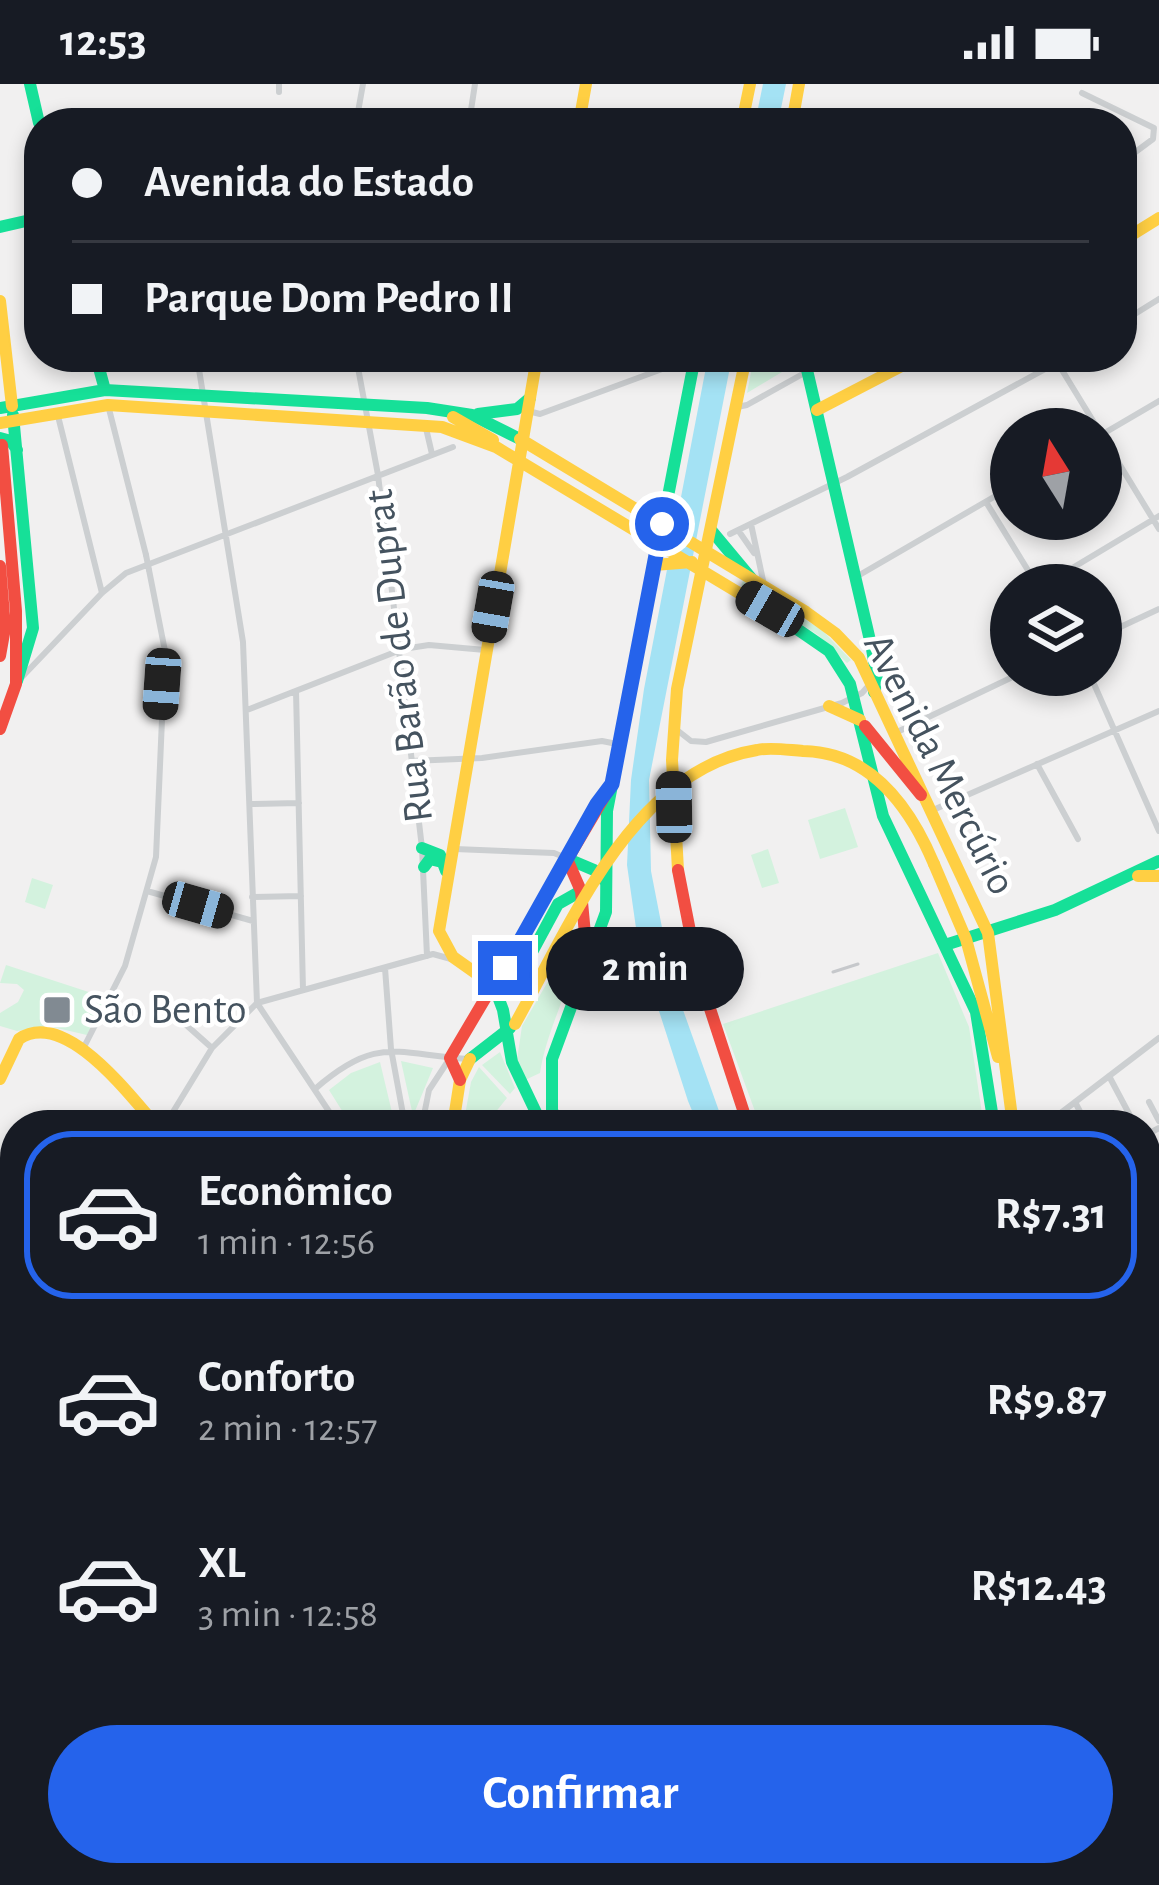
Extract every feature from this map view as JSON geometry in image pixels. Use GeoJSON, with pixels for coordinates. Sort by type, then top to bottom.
{"type":"FeatureCollection","features":[{"type":"Feature","properties":{"kind":"main road"},"geometry":{"type":"LineString","coordinates":[[0,301],[6,414],[18,454],[33,628],[0,729]]}},
{"type":"Feature","properties":{"kind":"main road"},"geometry":{"type":"LineString","coordinates":[[100,372],[104,390]]}},
{"type":"Feature","properties":{"kind":"main road"},"geometry":{"type":"LineString","coordinates":[[534,372],[466,760],[436,850],[446,875],[434,913],[434,931],[441,943],[457,962],[494,986],[502,1001],[517,1077],[534,1110]]}},
{"type":"Feature","properties":{"kind":"main road"},"geometry":{"type":"LineString","coordinates":[[552,1110],[553,1059],[606,912],[605,825],[668,528],[693,372]]}},
{"type":"Feature","properties":{"kind":"main road"},"geometry":{"type":"LineString","coordinates":[[742,1110],[710,1024],[684,920],[675,851],[674,728],[697,565],[711,530],[743,372]]}},
{"type":"Feature","properties":{"kind":"main road"},"geometry":{"type":"LineString","coordinates":[[808,372],[856,578],[874,685]]}},
{"type":"Feature","properties":{"kind":"main road"},"geometry":{"type":"LineString","coordinates":[[817,410],[890,372]]}},
{"type":"Feature","properties":{"kind":"main road"},"geometry":{"type":"LineString","coordinates":[[6,414],[104,390],[427,408],[472,415],[529,405]]}},
{"type":"Feature","properties":{"kind":"main road"},"geometry":{"type":"LineString","coordinates":[[6,414],[108,405],[425,424],[496,444]]}},
{"type":"Feature","properties":{"kind":"main road"},"geometry":{"type":"LineString","coordinates":[[427,408],[478,428],[496,444]]}},
{"type":"Feature","properties":{"kind":"main road","name":"Avenida Mercúrio"},"geometry":{"type":"LineString","coordinates":[[472,415],[523,440],[751,578],[836,633],[859,658],[988,933],[1008,1082]]}},
{"type":"Feature","properties":{"kind":"main road"},"geometry":{"type":"LineString","coordinates":[[16,684],[16,610],[1,441],[10,441],[18,454]]}},
{"type":"Feature","properties":{"kind":"main road","name":"Avenida Mercúrio"},"geometry":{"type":"LineString","coordinates":[[496,444],[811,636],[841,667],[858,710],[884,815],[976,1012],[992,1110]]}},
{"type":"Feature","properties":{"kind":"main road"},"geometry":{"type":"LineString","coordinates":[[711,530],[751,578]]}},
{"type":"Feature","properties":{"kind":"main road"},"geometry":{"type":"LineString","coordinates":[[660,564],[697,565]]}},
{"type":"Feature","properties":{"kind":"main road"},"geometry":{"type":"LineString","coordinates":[[0,566],[5,628],[0,656]]}},
{"type":"Feature","properties":{"kind":"main road"},"geometry":{"type":"LineString","coordinates":[[829,706],[858,710],[866,729],[932,808]]}},
{"type":"Feature","properties":{"kind":"main road"},"geometry":{"type":"LineString","coordinates":[[455,1110],[460,1080],[470,1059],[510,1029],[623,836],[675,784],[720,761],[792,748],[849,761],[896,794],[920,829],[966,939],[1001,1071],[1008,1082],[1011,1110]]}},
{"type":"Feature","properties":{"kind":"main road"},"geometry":{"type":"LineString","coordinates":[[460,1080],[450,1058],[612,784]]}},
{"type":"Feature","properties":{"kind":"main road"},"geometry":{"type":"LineString","coordinates":[[424,867],[435,858],[446,875]]}},
{"type":"Feature","properties":{"kind":"main road"},"geometry":{"type":"LineString","coordinates":[[567,859],[594,870],[608,884]]}},
{"type":"Feature","properties":{"kind":"main road"},"geometry":{"type":"LineString","coordinates":[[567,859],[581,891],[587,967]]}},
{"type":"Feature","properties":{"kind":"main road"},"geometry":{"type":"LineString","coordinates":[[945,944],[988,933],[1138,876],[1159,861]]}},
{"type":"Feature","properties":{"kind":"main road"},"geometry":{"type":"LineString","coordinates":[[1138,876],[1159,876]]}},
{"type":"Feature","properties":{"kind":"main road"},"geometry":{"type":"LineString","coordinates":[[494,986],[517,980],[558,904],[581,891]]}},
{"type":"Feature","properties":{"kind":"main road"},"geometry":{"type":"LineString","coordinates":[[962,979],[991,1024]]}},
{"type":"Feature","properties":{"kind":"main road"},"geometry":{"type":"LineString","coordinates":[[0,1078],[20,1039],[29,1032],[84,1047],[142,1110]]}},
{"type":"Feature","properties":{"kind":"main road"},"geometry":{"type":"LineString","coordinates":[[998,1110],[1008,1082]]}},
{"type":"Feature","properties":{"kind":"street"},"geometry":{"type":"LineString","coordinates":[[1082,93],[1113,108]]}},
{"type":"Feature","properties":{"kind":"street"},"geometry":{"type":"LineString","coordinates":[[1137,120],[1154,128],[1153,139],[1137,151]]}},
{"type":"Feature","properties":{"kind":"street"},"geometry":{"type":"LineString","coordinates":[[199,372],[243,642],[256,1003],[328,1110]]}},
{"type":"Feature","properties":{"kind":"street","name":"Rua Barão de Duprat"},"geometry":{"type":"LineString","coordinates":[[358,372],[378,475],[412,761],[436,850],[424,867],[434,913]]}},
{"type":"Feature","properties":{"kind":"street"},"geometry":{"type":"LineString","coordinates":[[529,405],[540,414],[648,372]]}},
{"type":"Feature","properties":{"kind":"street"},"geometry":{"type":"LineString","coordinates":[[736,407],[747,405],[794,372]]}},
{"type":"Feature","properties":{"kind":"street"},"geometry":{"type":"LineString","coordinates":[[757,555],[734,532],[834,484],[1035,372]]}},
{"type":"Feature","properties":{"kind":"street"},"geometry":{"type":"LineString","coordinates":[[1063,372],[1085,408]]}},
{"type":"Feature","properties":{"kind":"street"},"geometry":{"type":"LineString","coordinates":[[1122,421],[1159,401]]}},
{"type":"Feature","properties":{"kind":"street"},"geometry":{"type":"LineString","coordinates":[[84,1047],[112,996],[148,891],[158,844],[165,652],[108,405]]}},
{"type":"Feature","properties":{"kind":"street"},"geometry":{"type":"LineString","coordinates":[[57,412],[102,593]]}},
{"type":"Feature","properties":{"kind":"street"},"geometry":{"type":"LineString","coordinates":[[425,424],[432,454]]}},
{"type":"Feature","properties":{"kind":"street"},"geometry":{"type":"LineString","coordinates":[[16,684],[126,573],[453,447]]}},
{"type":"Feature","properties":{"kind":"street"},"geometry":{"type":"LineString","coordinates":[[1122,466],[1159,530]]}},
{"type":"Feature","properties":{"kind":"street"},"geometry":{"type":"LineString","coordinates":[[856,578],[990,500]]}},
{"type":"Feature","properties":{"kind":"street"},"geometry":{"type":"LineString","coordinates":[[986,502],[1026,564]]}},
{"type":"Feature","properties":{"kind":"street"},"geometry":{"type":"LineString","coordinates":[[1076,564],[1156,518]]}},
{"type":"Feature","properties":{"kind":"street"},"geometry":{"type":"LineString","coordinates":[[752,524],[765,587]]}},
{"type":"Feature","properties":{"kind":"street"},"geometry":{"type":"LineString","coordinates":[[1122,626],[1159,609]]}},
{"type":"Feature","properties":{"kind":"street"},"geometry":{"type":"LineString","coordinates":[[247,710],[399,651],[429,645],[485,650]]}},
{"type":"Feature","properties":{"kind":"street"},"geometry":{"type":"LineString","coordinates":[[674,728],[691,741],[706,742],[829,706],[858,710],[874,685]]}},
{"type":"Feature","properties":{"kind":"street"},"geometry":{"type":"LineString","coordinates":[[895,733],[990,688]]}},
{"type":"Feature","properties":{"kind":"street"},"geometry":{"type":"LineString","coordinates":[[296,691],[303,990]]}},
{"type":"Feature","properties":{"kind":"street"},"geometry":{"type":"LineString","coordinates":[[1100,696],[1159,831]]}},
{"type":"Feature","properties":{"kind":"street"},"geometry":{"type":"LineString","coordinates":[[932,808],[1159,711]]}},
{"type":"Feature","properties":{"kind":"street"},"geometry":{"type":"LineString","coordinates":[[412,761],[466,760],[602,741],[620,745]]}},
{"type":"Feature","properties":{"kind":"street"},"geometry":{"type":"LineString","coordinates":[[1037,764],[1078,839]]}},
{"type":"Feature","properties":{"kind":"street"},"geometry":{"type":"LineString","coordinates":[[250,804],[299,803]]}},
{"type":"Feature","properties":{"kind":"street"},"geometry":{"type":"LineString","coordinates":[[436,850],[554,853],[567,859]]}},
{"type":"Feature","properties":{"kind":"street"},"geometry":{"type":"LineString","coordinates":[[148,891],[253,921]]}},
{"type":"Feature","properties":{"kind":"street"},"geometry":{"type":"LineString","coordinates":[[252,897],[301,896]]}},
{"type":"Feature","properties":{"kind":"street"},"geometry":{"type":"LineString","coordinates":[[427,956],[434,931]]}},
{"type":"Feature","properties":{"kind":"street"},"geometry":{"type":"LineString","coordinates":[[174,1110],[212,1048],[256,1003],[427,956],[442,955],[457,962]]}},
{"type":"Feature","properties":{"kind":"street"},"geometry":{"type":"LineString","coordinates":[[385,968],[391,1049],[402,1110]]}},
{"type":"Feature","properties":{"kind":"street"},"geometry":{"type":"LineString","coordinates":[[157,999],[212,1048]]}},
{"type":"Feature","properties":{"kind":"street"},"geometry":{"type":"LineString","coordinates":[[1065,1110],[1159,1038]]}},
{"type":"Feature","properties":{"kind":"street"},"geometry":{"type":"LineString","coordinates":[[314,1089],[343,1066],[391,1049],[470,1059]]}},
{"type":"Feature","properties":{"kind":"street"},"geometry":{"type":"LineString","coordinates":[[426,1110],[430,1090],[450,1058]]}},
{"type":"Feature","properties":{"kind":"street"},"geometry":{"type":"LineString","coordinates":[[1109,1076],[1127,1110]]}},
{"type":"Feature","properties":{"kind":"street"},"geometry":{"type":"LineString","coordinates":[[1075,1102],[1079,1110]]}},
{"type":"Feature","properties":{"kind":"street"},"geometry":{"type":"LineString","coordinates":[[1148,1102],[1152,1110]]}},
{"type":"Feature","properties":{"kind":"green space"},"geometry":{"type":"Polygon","coordinates":[[[751,372],[782,372],[747,393],[751,372]]]}},
{"type":"Feature","properties":{"kind":"green space"},"geometry":{"type":"Polygon","coordinates":[[[743,581],[822,630],[851,660],[847,663],[818,635],[741,585],[743,581]]]}},
{"type":"Feature","properties":{"kind":"green space"},"geometry":{"type":"Polygon","coordinates":[[[845,808],[858,847],[820,859],[808,820],[845,808]]]}},
{"type":"Feature","properties":{"kind":"green space"},"geometry":{"type":"Polygon","coordinates":[[[768,849],[779,883],[762,888],[751,855],[768,849]]]}},
{"type":"Feature","properties":{"kind":"green space"},"geometry":{"type":"Polygon","coordinates":[[[32,878],[53,885],[45,909],[25,902],[32,878]]]}},
{"type":"Feature","properties":{"kind":"green space"},"geometry":{"type":"Polygon","coordinates":[[[582,923],[540,1073],[525,1080],[517,1060],[522,1026],[582,923]]]}},
{"type":"Feature","properties":{"kind":"green space"},"geometry":{"type":"Polygon","coordinates":[[[938,953],[969,1027],[981,1110],[755,1110],[723,1024],[938,953]]]}},
{"type":"Feature","properties":{"kind":"green space"},"geometry":{"type":"Polygon","coordinates":[[[6,965],[107,998],[87,1035],[48,1026],[17,1031],[0,1026],[0,1013],[18,1002],[24,990],[17,984],[0,983],[6,965]]]}},
{"type":"Feature","properties":{"kind":"green space"},"geometry":{"type":"Polygon","coordinates":[[[500,1052],[515,1088],[510,1094],[482,1065],[500,1052]]]}},
{"type":"Feature","properties":{"kind":"green space"},"geometry":{"type":"Polygon","coordinates":[[[401,1061],[433,1068],[412,1110],[401,1061]]]}},
{"type":"Feature","properties":{"kind":"green space"},"geometry":{"type":"Polygon","coordinates":[[[380,1062],[391,1110],[342,1110],[329,1090],[351,1073],[380,1062]]]}},
{"type":"Feature","properties":{"kind":"green space"},"geometry":{"type":"Polygon","coordinates":[[[479,1067],[507,1098],[497,1110],[466,1110],[479,1067]]]}},
{"type":"Feature","properties":{"kind":"water"},"geometry":{"type":"Polygon","coordinates":[[[763,84],[786,84],[781,108],[758,108],[763,84]]]}},
{"type":"Feature","properties":{"kind":"water"},"geometry":{"type":"Polygon","coordinates":[[[705,372],[729,372],[649,780],[651,871],[672,979],[719,1110],[692,1110],[639,949],[627,865],[631,780],[705,372]]]}},
{"type":"Feature","properties":{"kind":"railway"},"geometry":{"type":"LineString","coordinates":[[833,972],[858,964]]}},
{"type":"Feature","properties":{"kind":"traffic: fast"},"geometry":{"type":"LineString","coordinates":[[30,84],[36,108]]}},
{"type":"Feature","properties":{"kind":"traffic: fast"},"geometry":{"type":"LineString","coordinates":[[0,227],[24,221]]}},
{"type":"Feature","properties":{"kind":"traffic: fast"},"geometry":{"type":"LineString","coordinates":[[100,372],[105,390]]}},
{"type":"Feature","properties":{"kind":"traffic: fast"},"geometry":{"type":"LineString","coordinates":[[552,1110],[552,1059],[606,912],[607,811],[692,372]]}},
{"type":"Feature","properties":{"kind":"traffic: fast"},"geometry":{"type":"LineString","coordinates":[[807,372],[872,649],[877,679],[874,692]]}},
{"type":"Feature","properties":{"kind":"traffic: fast"},"geometry":{"type":"LineString","coordinates":[[0,408],[105,390],[427,408],[472,415],[520,439]]}},
{"type":"Feature","properties":{"kind":"traffic: fast"},"geometry":{"type":"LineString","coordinates":[[478,414],[517,409],[530,398]]}},
{"type":"Feature","properties":{"kind":"traffic: fast"},"geometry":{"type":"LineString","coordinates":[[13,415],[33,628],[17,681]]}},
{"type":"Feature","properties":{"kind":"traffic: fast"},"geometry":{"type":"LineString","coordinates":[[0,438],[11,441],[17,450]]}},
{"type":"Feature","properties":{"kind":"traffic: fast"},"geometry":{"type":"LineString","coordinates":[[711,530],[751,578]]}},
{"type":"Feature","properties":{"kind":"traffic: fast"},"geometry":{"type":"LineString","coordinates":[[784,620],[829,651],[850,684],[883,816],[976,1012],[992,1110]]}},
{"type":"Feature","properties":{"kind":"traffic: fast"},"geometry":{"type":"LineString","coordinates":[[422,848],[440,855],[446,871]]}},
{"type":"Feature","properties":{"kind":"traffic: fast"},"geometry":{"type":"LineString","coordinates":[[424,867],[430,859],[442,862]]}},
{"type":"Feature","properties":{"kind":"traffic: fast"},"geometry":{"type":"LineString","coordinates":[[568,859],[594,870],[606,882]]}},
{"type":"Feature","properties":{"kind":"traffic: fast"},"geometry":{"type":"LineString","coordinates":[[945,945],[1055,910],[1159,861]]}},
{"type":"Feature","properties":{"kind":"traffic: fast"},"geometry":{"type":"LineString","coordinates":[[535,1110],[512,1062],[494,986],[517,980],[558,904],[581,891]]}},
{"type":"Feature","properties":{"kind":"traffic: fast"},"geometry":{"type":"LineString","coordinates":[[470,1059],[510,1028]]}},
{"type":"Feature","properties":{"kind":"traffic: slow"},"geometry":{"type":"LineString","coordinates":[[582,108],[586,84]]}},
{"type":"Feature","properties":{"kind":"traffic: slow"},"geometry":{"type":"LineString","coordinates":[[745,108],[750,84]]}},
{"type":"Feature","properties":{"kind":"traffic: slow"},"geometry":{"type":"LineString","coordinates":[[795,108],[799,84]]}},
{"type":"Feature","properties":{"kind":"traffic: slow"},"geometry":{"type":"LineString","coordinates":[[1137,232],[1159,218]]}},
{"type":"Feature","properties":{"kind":"traffic: slow"},"geometry":{"type":"LineString","coordinates":[[0,301],[12,406]]}},
{"type":"Feature","properties":{"kind":"traffic: slow"},"geometry":{"type":"LineString","coordinates":[[494,986],[453,957],[439,931],[534,372]]}},
{"type":"Feature","properties":{"kind":"traffic: slow"},"geometry":{"type":"LineString","coordinates":[[678,870],[672,760],[677,689],[743,372]]}},
{"type":"Feature","properties":{"kind":"traffic: slow"},"geometry":{"type":"LineString","coordinates":[[817,410],[890,372]]}},
{"type":"Feature","properties":{"kind":"traffic: slow"},"geometry":{"type":"LineString","coordinates":[[0,423],[108,405],[442,427],[496,447],[784,620]]}},
{"type":"Feature","properties":{"kind":"traffic: slow"},"geometry":{"type":"LineString","coordinates":[[453,417],[493,440]]}},
{"type":"Feature","properties":{"kind":"traffic: slow"},"geometry":{"type":"LineString","coordinates":[[520,439],[806,612],[859,658],[988,933],[1011,1110]]}},
{"type":"Feature","properties":{"kind":"traffic: slow"},"geometry":{"type":"LineString","coordinates":[[654,565],[692,562]]}},
{"type":"Feature","properties":{"kind":"traffic: slow"},"geometry":{"type":"LineString","coordinates":[[829,706],[860,720]]}},
{"type":"Feature","properties":{"kind":"traffic: slow"},"geometry":{"type":"LineString","coordinates":[[515,1024],[610,858],[674,787],[713,763],[768,749],[827,754],[849,761],[900,803],[934,864]]}},
{"type":"Feature","properties":{"kind":"traffic: slow"},"geometry":{"type":"LineString","coordinates":[[934,864],[966,939],[998,1057]]}},
{"type":"Feature","properties":{"kind":"traffic: slow"},"geometry":{"type":"LineString","coordinates":[[1138,876],[1159,876]]}},
{"type":"Feature","properties":{"kind":"traffic: slow"},"geometry":{"type":"LineString","coordinates":[[0,1079],[19,1039],[37,1033],[56,1035],[95,1059],[143,1110]]}},
{"type":"Feature","properties":{"kind":"traffic: slow"},"geometry":{"type":"LineString","coordinates":[[455,1110],[460,1080],[470,1059]]}},
{"type":"Feature","properties":{"kind":"traffic: jam"},"geometry":{"type":"LineString","coordinates":[[0,729],[16,684],[16,611],[2,445]]}},
{"type":"Feature","properties":{"kind":"traffic: jam"},"geometry":{"type":"LineString","coordinates":[[0,566],[5,628],[0,656]]}},
{"type":"Feature","properties":{"kind":"traffic: jam"},"geometry":{"type":"LineString","coordinates":[[865,726],[921,795]]}},
{"type":"Feature","properties":{"kind":"traffic: jam"},"geometry":{"type":"LineString","coordinates":[[460,1080],[450,1058],[609,789]]}},
{"type":"Feature","properties":{"kind":"traffic: jam"},"geometry":{"type":"LineString","coordinates":[[567,859],[581,891],[587,956]]}},
{"type":"Feature","properties":{"kind":"traffic: jam"},"geometry":{"type":"LineString","coordinates":[[678,870],[698,972],[743,1110]]}},
{"type":"Feature","properties":{"kind":"place","name":"São Bento"},"geometry":{"type":"Point","coordinates":[57,1010]}},
{"type":"Feature","properties":{"kind":"route"},"geometry":{"type":"LineString","coordinates":[[505,968],[612,784],[662,524]]}}]}
